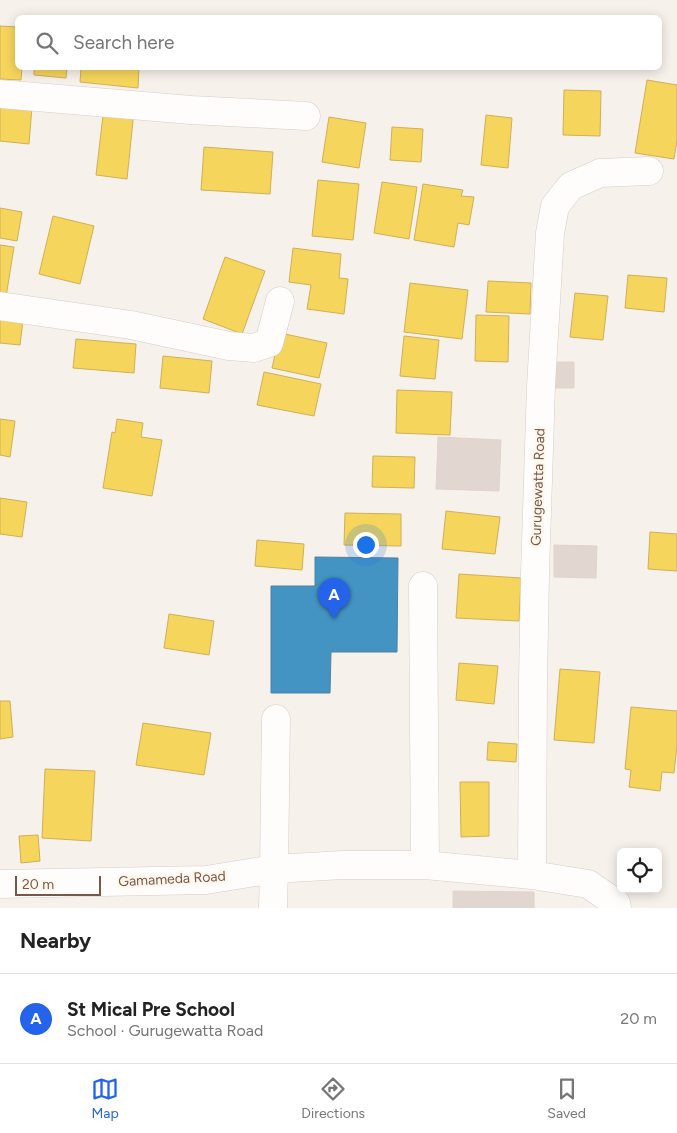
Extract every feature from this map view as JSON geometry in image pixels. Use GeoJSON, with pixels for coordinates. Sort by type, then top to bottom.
{"type":"FeatureCollection","features":[{"type":"Feature","properties":{"kind":"street"},"geometry":{"type":"LineString","coordinates":[[0,94],[191,110],[306,116]]}},
{"type":"Feature","properties":{"kind":"street","name":"Gurugewatta Road"},"geometry":{"type":"LineString","coordinates":[[532,875],[532,680],[541,386],[550,233],[555,206],[571,186],[600,174],[649,171]]}},
{"type":"Feature","properties":{"kind":"street"},"geometry":{"type":"LineString","coordinates":[[0,306],[131,325],[229,346],[254,348],[269,343],[280,301]]}},
{"type":"Feature","properties":{"kind":"street"},"geometry":{"type":"LineString","coordinates":[[423,586],[425,865]]}},
{"type":"Feature","properties":{"kind":"street"},"geometry":{"type":"LineString","coordinates":[[273,908],[276,719]]}},
{"type":"Feature","properties":{"kind":"street","name":"Gamameda Road"},"geometry":{"type":"LineString","coordinates":[[0,884],[206,880],[274,869],[342,865],[425,865],[532,875],[588,884],[616,904],[616,908]]}},
{"type":"Feature","properties":{"kind":"building: Homes"},"geometry":{"type":"Polygon","coordinates":[[[0,26],[15,27],[15,70],[22,70],[21,80],[0,79],[0,26]]]}},
{"type":"Feature","properties":{"kind":"building: Homes"},"geometry":{"type":"Polygon","coordinates":[[[34,70],[67,70],[66,78],[34,75],[34,70]]]}},
{"type":"Feature","properties":{"kind":"building: Homes"},"geometry":{"type":"Polygon","coordinates":[[[81,70],[139,70],[138,88],[80,82],[81,70]]]}},
{"type":"Feature","properties":{"kind":"building: Homes"},"geometry":{"type":"Polygon","coordinates":[[[647,80],[677,85],[677,141],[674,159],[635,153],[647,80]]]}},
{"type":"Feature","properties":{"kind":"building: Homes"},"geometry":{"type":"Polygon","coordinates":[[[564,90],[601,91],[600,136],[563,135],[564,90]]]}},
{"type":"Feature","properties":{"kind":"building: Homes"},"geometry":{"type":"Polygon","coordinates":[[[0,104],[32,107],[29,144],[0,141],[0,104]]]}},
{"type":"Feature","properties":{"kind":"building: Homes"},"geometry":{"type":"Polygon","coordinates":[[[104,107],[134,111],[127,179],[96,175],[104,107]]]}},
{"type":"Feature","properties":{"kind":"building: Homes"},"geometry":{"type":"Polygon","coordinates":[[[486,115],[512,118],[508,168],[481,165],[486,115]]]}},
{"type":"Feature","properties":{"kind":"building: Homes"},"geometry":{"type":"Polygon","coordinates":[[[329,117],[366,123],[359,168],[322,162],[329,117]]]}},
{"type":"Feature","properties":{"kind":"building: Homes"},"geometry":{"type":"Polygon","coordinates":[[[392,127],[423,129],[421,162],[390,160],[392,127]]]}},
{"type":"Feature","properties":{"kind":"building: Homes"},"geometry":{"type":"Polygon","coordinates":[[[204,147],[273,152],[270,194],[201,190],[204,147]]]}},
{"type":"Feature","properties":{"kind":"building: Homes"},"geometry":{"type":"Polygon","coordinates":[[[318,180],[359,184],[353,240],[312,236],[318,180]]]}},
{"type":"Feature","properties":{"kind":"building: Homes"},"geometry":{"type":"Polygon","coordinates":[[[382,182],[417,187],[409,239],[374,233],[382,182]]]}},
{"type":"Feature","properties":{"kind":"building: Homes"},"geometry":{"type":"Polygon","coordinates":[[[423,184],[463,190],[461,196],[474,197],[469,225],[458,223],[454,247],[414,240],[423,184]]]}},
{"type":"Feature","properties":{"kind":"building: Homes"},"geometry":{"type":"Polygon","coordinates":[[[0,208],[22,212],[17,241],[0,238],[0,208]]]}},
{"type":"Feature","properties":{"kind":"building: Homes"},"geometry":{"type":"Polygon","coordinates":[[[53,216],[94,226],[80,284],[39,274],[53,216]]]}},
{"type":"Feature","properties":{"kind":"building: Homes"},"geometry":{"type":"Polygon","coordinates":[[[0,245],[14,247],[6,297],[0,296],[0,245]]]}},
{"type":"Feature","properties":{"kind":"building: Homes"},"geometry":{"type":"Polygon","coordinates":[[[293,248],[341,254],[339,278],[348,279],[344,314],[307,309],[311,285],[289,282],[293,248]]]}},
{"type":"Feature","properties":{"kind":"building: Homes"},"geometry":{"type":"Polygon","coordinates":[[[225,257],[265,271],[242,334],[203,319],[225,257]]]}},
{"type":"Feature","properties":{"kind":"building: Homes"},"geometry":{"type":"Polygon","coordinates":[[[628,275],[667,278],[664,312],[625,308],[628,275]]]}},
{"type":"Feature","properties":{"kind":"building: Homes"},"geometry":{"type":"Polygon","coordinates":[[[488,281],[531,283],[530,314],[486,312],[488,281]]]}},
{"type":"Feature","properties":{"kind":"building: Homes"},"geometry":{"type":"Polygon","coordinates":[[[410,283],[468,290],[462,339],[404,332],[410,283]]]}},
{"type":"Feature","properties":{"kind":"building: Homes"},"geometry":{"type":"Polygon","coordinates":[[[575,293],[608,296],[603,340],[570,337],[575,293]]]}},
{"type":"Feature","properties":{"kind":"building: Homes"},"geometry":{"type":"Polygon","coordinates":[[[476,315],[509,316],[508,362],[475,361],[476,315]]]}},
{"type":"Feature","properties":{"kind":"building: Homes"},"geometry":{"type":"Polygon","coordinates":[[[0,318],[23,320],[20,345],[0,343],[0,318]]]}},
{"type":"Feature","properties":{"kind":"building: Homes"},"geometry":{"type":"Polygon","coordinates":[[[280,333],[327,343],[319,378],[272,368],[280,333]]]}},
{"type":"Feature","properties":{"kind":"building: Homes"},"geometry":{"type":"Polygon","coordinates":[[[404,336],[439,340],[435,379],[400,376],[404,336]]]}},
{"type":"Feature","properties":{"kind":"building: Homes"},"geometry":{"type":"Polygon","coordinates":[[[76,339],[136,344],[134,373],[73,368],[76,339]]]}},
{"type":"Feature","properties":{"kind":"building: Homes"},"geometry":{"type":"Polygon","coordinates":[[[163,356],[212,361],[209,393],[160,388],[163,356]]]}},
{"type":"Feature","properties":{"kind":"building: Homes"},"geometry":{"type":"Polygon","coordinates":[[[264,372],[321,384],[314,416],[257,405],[264,372]]]}},
{"type":"Feature","properties":{"kind":"building: Homes"},"geometry":{"type":"Polygon","coordinates":[[[397,390],[452,392],[450,435],[396,433],[397,390]]]}},
{"type":"Feature","properties":{"kind":"building: Homes"},"geometry":{"type":"Polygon","coordinates":[[[0,419],[15,421],[10,457],[0,455],[0,419]]]}},
{"type":"Feature","properties":{"kind":"building: Homes"},"geometry":{"type":"Polygon","coordinates":[[[117,419],[143,423],[141,437],[162,440],[152,496],[103,488],[112,432],[115,433],[117,419]]]}},
{"type":"Feature","properties":{"kind":"building: Homes"},"geometry":{"type":"Polygon","coordinates":[[[373,456],[415,457],[414,488],[372,487],[373,456]]]}},
{"type":"Feature","properties":{"kind":"building: Homes"},"geometry":{"type":"Polygon","coordinates":[[[0,498],[27,502],[22,537],[0,534],[0,498]]]}},
{"type":"Feature","properties":{"kind":"building: Homes"},"geometry":{"type":"Polygon","coordinates":[[[446,511],[500,517],[495,554],[442,549],[446,511]]]}},
{"type":"Feature","properties":{"kind":"building: Homes"},"geometry":{"type":"Polygon","coordinates":[[[345,513],[401,514],[401,546],[344,545],[345,513]]]}},
{"type":"Feature","properties":{"kind":"building: Homes"},"geometry":{"type":"Polygon","coordinates":[[[650,532],[677,534],[677,571],[648,569],[650,532]]]}},
{"type":"Feature","properties":{"kind":"building: Homes"},"geometry":{"type":"Polygon","coordinates":[[[257,540],[304,544],[302,570],[255,566],[257,540]]]}},
{"type":"Feature","properties":{"kind":"building: Homes"},"geometry":{"type":"Polygon","coordinates":[[[459,574],[521,578],[519,621],[456,618],[459,574]]]}},
{"type":"Feature","properties":{"kind":"building: Homes"},"geometry":{"type":"Polygon","coordinates":[[[169,614],[214,621],[209,655],[164,648],[169,614]]]}},
{"type":"Feature","properties":{"kind":"building: Homes"},"geometry":{"type":"Polygon","coordinates":[[[459,663],[498,666],[494,704],[456,700],[459,663]]]}},
{"type":"Feature","properties":{"kind":"building: Homes"},"geometry":{"type":"Polygon","coordinates":[[[560,669],[600,672],[594,743],[554,740],[560,669]]]}},
{"type":"Feature","properties":{"kind":"building: Homes"},"geometry":{"type":"Polygon","coordinates":[[[0,701],[10,701],[13,737],[0,739],[0,701]]]}},
{"type":"Feature","properties":{"kind":"building: Homes"},"geometry":{"type":"Polygon","coordinates":[[[631,707],[677,711],[677,746],[674,773],[662,772],[660,791],[629,787],[631,770],[625,769],[631,707]]]}},
{"type":"Feature","properties":{"kind":"building: Homes"},"geometry":{"type":"Polygon","coordinates":[[[143,723],[211,733],[204,775],[136,765],[143,723]]]}},
{"type":"Feature","properties":{"kind":"building: Homes"},"geometry":{"type":"Polygon","coordinates":[[[488,742],[517,744],[516,762],[487,760],[488,742]]]}},
{"type":"Feature","properties":{"kind":"building: Homes"},"geometry":{"type":"Polygon","coordinates":[[[45,769],[95,771],[91,841],[42,838],[45,769]]]}},
{"type":"Feature","properties":{"kind":"building: Homes"},"geometry":{"type":"Polygon","coordinates":[[[460,782],[489,782],[489,836],[461,837],[460,782]]]}},
{"type":"Feature","properties":{"kind":"building: Homes"},"geometry":{"type":"Polygon","coordinates":[[[38,835],[40,861],[21,863],[19,836],[38,835]]]}},
{"type":"Feature","properties":{"kind":"building: Schools"},"geometry":{"type":"Polygon","coordinates":[[[315,557],[398,558],[397,652],[331,652],[330,693],[271,693],[271,586],[315,586],[315,557]]]}},
{"type":"Feature","properties":{"kind":"building: Other"},"geometry":{"type":"Polygon","coordinates":[[[555,362],[574,362],[574,388],[555,388],[555,362]]]}},
{"type":"Feature","properties":{"kind":"building: Other"},"geometry":{"type":"Polygon","coordinates":[[[438,437],[501,440],[499,491],[436,489],[438,437]]]}},
{"type":"Feature","properties":{"kind":"building: Other"},"geometry":{"type":"Polygon","coordinates":[[[554,545],[597,546],[596,578],[554,577],[554,545]]]}},
{"type":"Feature","properties":{"kind":"building: Other"},"geometry":{"type":"Polygon","coordinates":[[[453,891],[534,892],[534,908],[453,908],[453,891]]]}},
{"type":"Feature","properties":{"kind":"place","name":"St Mical Pre School"},"geometry":{"type":"Point","coordinates":[334,619]}}]}
